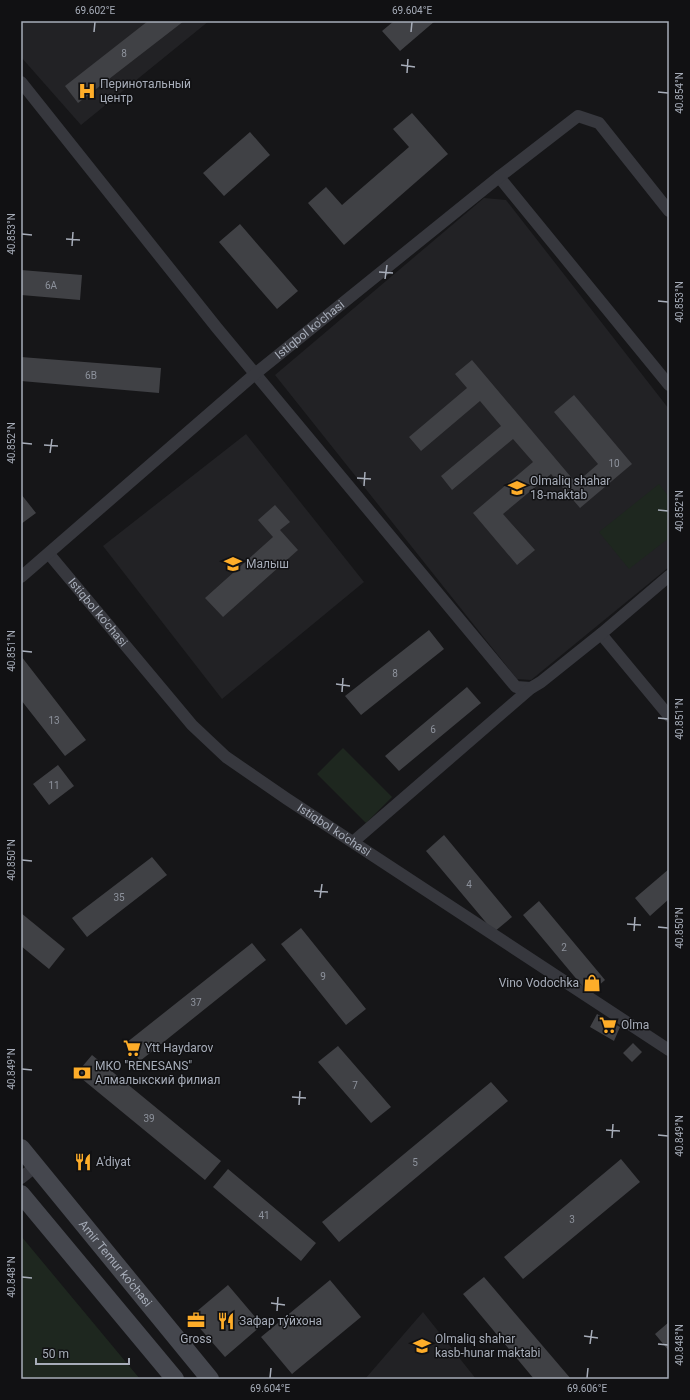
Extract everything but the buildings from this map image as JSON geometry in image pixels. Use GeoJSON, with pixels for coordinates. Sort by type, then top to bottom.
{"type":"FeatureCollection","features":[{"type":"Feature","properties":{"kind":"main road","name":"Amir Temur ko'chasi"},"geometry":{"type":"LineString","coordinates":[[21,1148],[210,1379]]}},
{"type":"Feature","properties":{"kind":"main road"},"geometry":{"type":"LineString","coordinates":[[21,1194],[175,1379]]}},
{"type":"Feature","properties":{"kind":"street"},"geometry":{"type":"LineString","coordinates":[[21,82],[217,328],[516,687],[532,688]]}},
{"type":"Feature","properties":{"kind":"street","name":"Istiqbol ko'chasi"},"geometry":{"type":"LineString","coordinates":[[21,577],[256,373],[499,177],[578,116],[599,123],[669,211]]}},
{"type":"Feature","properties":{"kind":"street"},"geometry":{"type":"LineString","coordinates":[[499,177],[669,386]]}},
{"type":"Feature","properties":{"kind":"street","name":"Istiqbol ko'chasi"},"geometry":{"type":"LineString","coordinates":[[49,554],[192,724],[226,757],[669,1050]]}},
{"type":"Feature","properties":{"kind":"street"},"geometry":{"type":"LineString","coordinates":[[353,842],[532,688],[601,634],[669,576]]}},
{"type":"Feature","properties":{"kind":"street"},"geometry":{"type":"LineString","coordinates":[[601,634],[669,716]]}},
{"type":"Feature","properties":{"kind":"street"},"geometry":{"type":"LineString","coordinates":[[21,1178],[36,1166]]}},
{"type":"Feature","properties":{"kind":"shaded area","name":"Перинотальный центр"},"geometry":{"type":"Polygon","coordinates":[[[21,21],[209,21],[81,125],[21,57],[21,21]]]}},
{"type":"Feature","properties":{"kind":"shaded area","name":"Olmaliq shahar 18-maktab"},"geometry":{"type":"Polygon","coordinates":[[[484,198],[506,200],[669,409],[669,567],[531,680],[517,679],[275,375],[484,198]]]}},
{"type":"Feature","properties":{"kind":"shaded area","name":"Малыш"},"geometry":{"type":"Polygon","coordinates":[[[246,434],[364,582],[222,699],[103,546],[246,434]]]}},
{"type":"Feature","properties":{"kind":"shaded area"},"geometry":{"type":"Polygon","coordinates":[[[659,484],[669,497],[669,538],[629,569],[599,532],[659,484]]]}},
{"type":"Feature","properties":{"kind":"shaded area"},"geometry":{"type":"Polygon","coordinates":[[[343,748],[392,797],[366,823],[317,774],[343,748]]]}},
{"type":"Feature","properties":{"kind":"shaded area"},"geometry":{"type":"Polygon","coordinates":[[[21,1236],[140,1379],[21,1379],[21,1236]]]}},
{"type":"Feature","properties":{"kind":"shaded area","name":"Olmaliq shahar kasb-hunar maktabi"},"geometry":{"type":"Polygon","coordinates":[[[423,1312],[476,1379],[365,1379],[423,1312]]]}},
{"type":"Feature","properties":{"kind":"place","name":"Перинотальный центр"},"geometry":{"type":"Point","coordinates":[87,91]}},
{"type":"Feature","properties":{"kind":"place","name":"Olmaliq shahar 18-maktab"},"geometry":{"type":"Point","coordinates":[517,488]}},
{"type":"Feature","properties":{"kind":"place","name":"Малыш"},"geometry":{"type":"Point","coordinates":[233,564]}},
{"type":"Feature","properties":{"kind":"place","name":"Vino Vodochka"},"geometry":{"type":"Point","coordinates":[592,983]}},
{"type":"Feature","properties":{"kind":"place","name":"Olma"},"geometry":{"type":"Point","coordinates":[608,1025]}},
{"type":"Feature","properties":{"kind":"place","name":"Ytt Haydarov"},"geometry":{"type":"Point","coordinates":[132,1048]}},
{"type":"Feature","properties":{"kind":"place","name":"МКО \"RENESANS\" Алмалыкский филиал"},"geometry":{"type":"Point","coordinates":[82,1073]}},
{"type":"Feature","properties":{"kind":"place","name":"A'diyat"},"geometry":{"type":"Point","coordinates":[83,1162]}},
{"type":"Feature","properties":{"kind":"place","name":"Gross"},"geometry":{"type":"Point","coordinates":[196,1320]}},
{"type":"Feature","properties":{"kind":"place","name":"Зафар тýйхона"},"geometry":{"type":"Point","coordinates":[226,1321]}},
{"type":"Feature","properties":{"kind":"place","name":"Olmaliq shahar kasb-hunar maktabi"},"geometry":{"type":"Point","coordinates":[422,1346]}}]}
